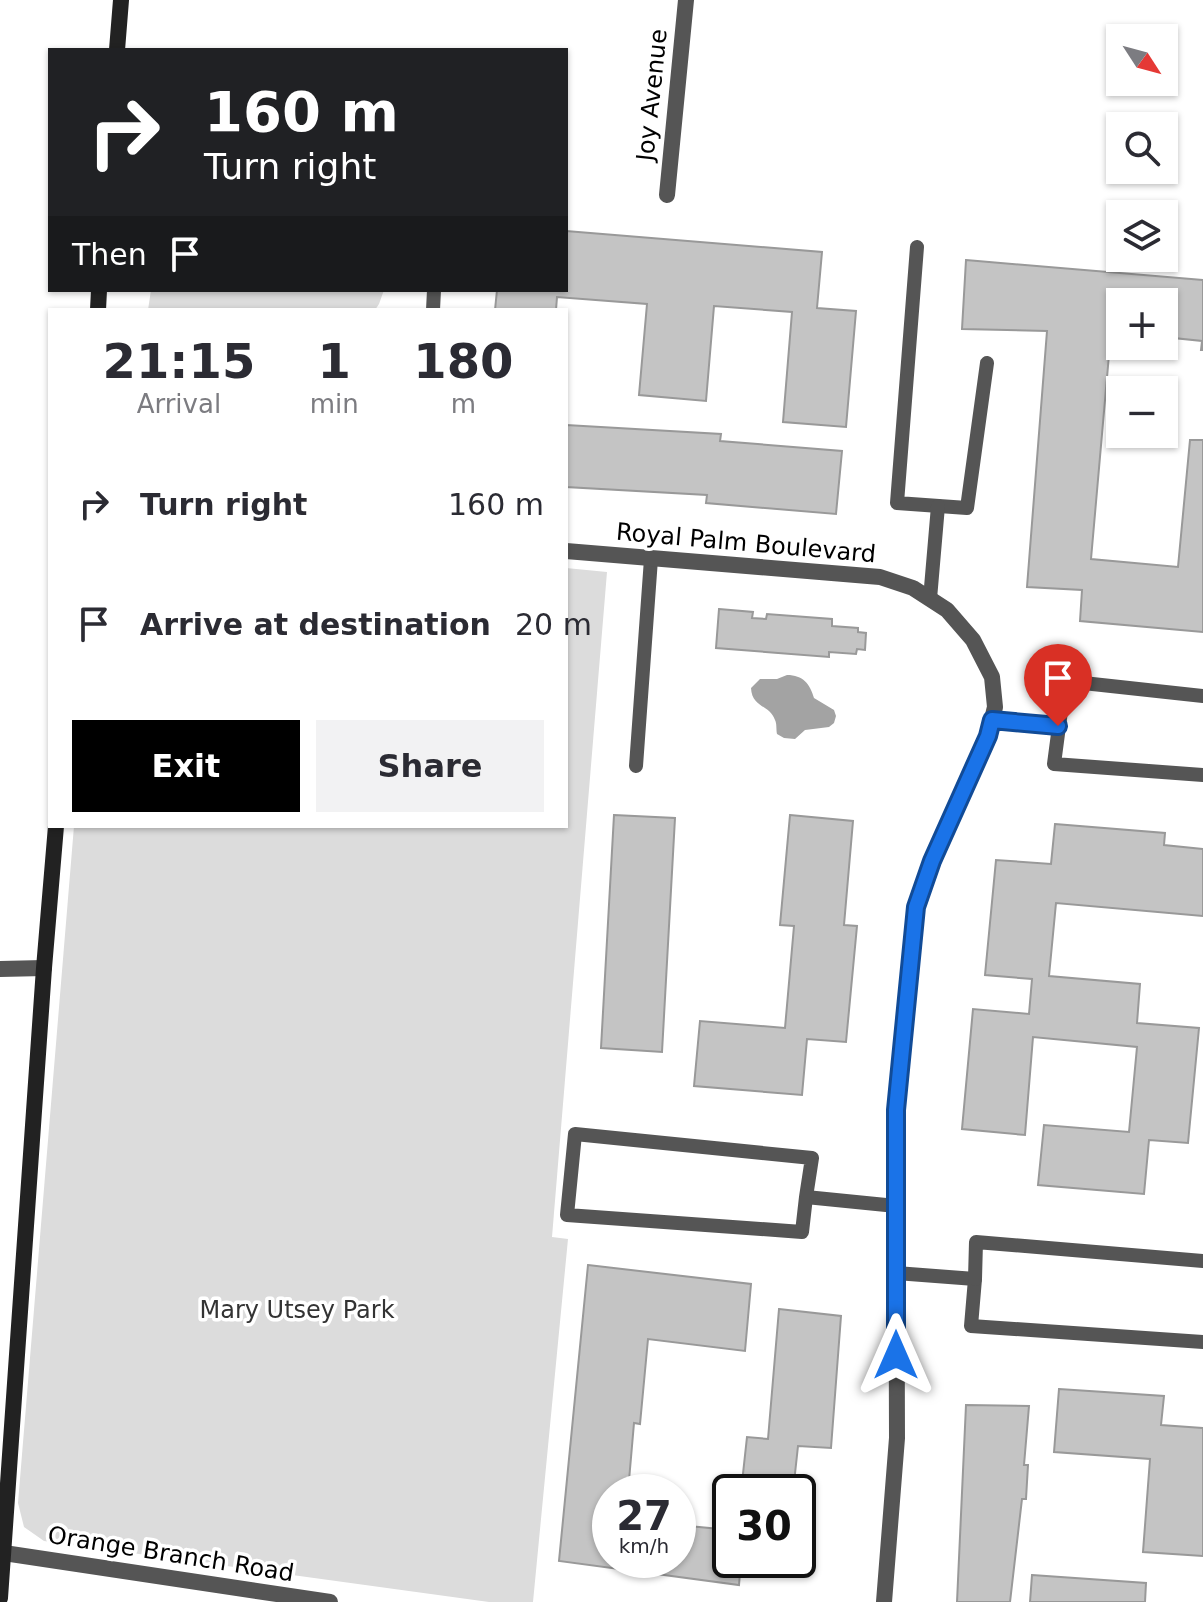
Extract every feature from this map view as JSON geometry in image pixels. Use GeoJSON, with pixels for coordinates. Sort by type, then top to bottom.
{"type":"FeatureCollection","features":[{"type":"Feature","properties":{"kind":"street"},"geometry":{"type":"LineString","coordinates":[[117,48],[121,0]]}},
{"type":"Feature","properties":{"kind":"street","name":"Joy Avenue"},"geometry":{"type":"LineString","coordinates":[[667,195],[686,0]]}},
{"type":"Feature","properties":{"kind":"street","name":"Royal Palm Boulevard"},"geometry":{"type":"LineString","coordinates":[[568,551],[880,577],[913,588],[947,610],[973,640],[992,677],[995,707],[988,736],[932,861],[916,907],[896,1110],[897,1438],[884,1602]]}},
{"type":"Feature","properties":{"kind":"street"},"geometry":{"type":"LineString","coordinates":[[0,1598],[56,828]]}},
{"type":"Feature","properties":{"kind":"street"},"geometry":{"type":"LineString","coordinates":[[0,969],[44,968]]}},
{"type":"Feature","properties":{"kind":"street","name":"Orange Branch Road"},"geometry":{"type":"LineString","coordinates":[[4,1553],[330,1602]]}},
{"type":"Feature","properties":{"kind":"lane"},"geometry":{"type":"LineString","coordinates":[[917,247],[897,503],[967,508],[987,363]]}},
{"type":"Feature","properties":{"kind":"lane"},"geometry":{"type":"LineString","coordinates":[[930,599],[938,506]]}},
{"type":"Feature","properties":{"kind":"lane"},"geometry":{"type":"LineString","coordinates":[[636,766],[651,559]]}},
{"type":"Feature","properties":{"kind":"lane"},"geometry":{"type":"LineString","coordinates":[[1203,696],[1065,681],[1054,764],[1203,775]]}},
{"type":"Feature","properties":{"kind":"lane"},"geometry":{"type":"LineString","coordinates":[[992,720],[1058,726]]}},
{"type":"Feature","properties":{"kind":"lane"},"geometry":{"type":"LineString","coordinates":[[575,1134],[812,1158],[806,1197],[802,1232],[567,1215],[575,1134]]}},
{"type":"Feature","properties":{"kind":"lane"},"geometry":{"type":"LineString","coordinates":[[806,1197],[896,1206]]}},
{"type":"Feature","properties":{"kind":"lane"},"geometry":{"type":"LineString","coordinates":[[1203,1261],[976,1242],[971,1326],[1203,1342]]}},
{"type":"Feature","properties":{"kind":"lane"},"geometry":{"type":"LineString","coordinates":[[896,1273],[975,1279]]}},
{"type":"Feature","properties":{"kind":"green space"},"geometry":{"type":"Polygon","coordinates":[[[151,292],[383,292],[376,308],[148,308],[151,292]]]}},
{"type":"Feature","properties":{"kind":"green space","name":"Mary Utsey Park"},"geometry":{"type":"Polygon","coordinates":[[[568,568],[607,572],[552,1237],[568,1239],[533,1602],[489,1602],[44,1541],[24,1527],[18,1503],[74,828],[568,828],[568,568]]]}},
{"type":"Feature","properties":{"kind":"shaded area"},"geometry":{"type":"Polygon","coordinates":[[[787,675],[802,679],[814,698],[834,710],[834,723],[829,727],[805,730],[795,739],[777,734],[776,722],[769,711],[754,699],[751,688],[760,679],[777,679],[787,675]]]}},
{"type":"Feature","properties":{"kind":"building"},"geometry":{"type":"Polygon","coordinates":[[[568,231],[822,252],[817,308],[856,311],[846,427],[783,422],[792,312],[714,306],[706,401],[639,395],[647,304],[557,297],[556,308],[495,308],[497,292],[568,292],[568,231]]]}},
{"type":"Feature","properties":{"kind":"building"},"geometry":{"type":"Polygon","coordinates":[[[966,260],[1203,280],[1203,350],[1202,341],[1178,338],[1178,288],[1106,288],[1106,360],[1109,360],[1091,559],[1178,567],[1190,440],[1203,440],[1203,632],[1080,621],[1082,590],[1027,587],[1047,331],[962,329],[966,260]]]}},
{"type":"Feature","properties":{"kind":"building"},"geometry":{"type":"Polygon","coordinates":[[[568,425],[721,434],[720,441],[842,451],[836,514],[706,503],[707,495],[568,487],[568,425]]]}},
{"type":"Feature","properties":{"kind":"building"},"geometry":{"type":"Polygon","coordinates":[[[719,609],[753,612],[752,618],[766,619],[767,614],[832,619],[832,626],[858,628],[858,632],[866,633],[865,650],[857,649],[856,654],[829,652],[829,657],[716,648],[719,609]]]}},
{"type":"Feature","properties":{"kind":"building"},"geometry":{"type":"Polygon","coordinates":[[[614,815],[675,818],[662,1052],[601,1048],[614,815]]]}},
{"type":"Feature","properties":{"kind":"building"},"geometry":{"type":"Polygon","coordinates":[[[790,815],[853,821],[844,925],[857,926],[846,1042],[807,1039],[802,1095],[694,1086],[700,1021],[785,1028],[794,926],[780,925],[790,815]]]}},
{"type":"Feature","properties":{"kind":"building"},"geometry":{"type":"Polygon","coordinates":[[[1055,824],[1165,833],[1164,845],[1203,849],[1203,916],[1056,903],[1049,976],[1140,984],[1137,1023],[1199,1028],[1188,1143],[1149,1140],[1144,1194],[1038,1185],[1044,1125],[1129,1132],[1137,1047],[1033,1037],[1025,1135],[962,1129],[973,1009],[1029,1014],[1032,979],[985,975],[996,860],[1051,864],[1055,824]]]}},
{"type":"Feature","properties":{"kind":"building"},"geometry":{"type":"Polygon","coordinates":[[[588,1265],[751,1284],[745,1351],[648,1339],[640,1424],[634,1423],[630,1474],[592,1474],[592,1565],[559,1561],[588,1265]]]}},
{"type":"Feature","properties":{"kind":"building"},"geometry":{"type":"Polygon","coordinates":[[[779,1309],[841,1316],[831,1448],[798,1446],[795,1474],[743,1474],[747,1437],[768,1439],[779,1309]]]}},
{"type":"Feature","properties":{"kind":"building"},"geometry":{"type":"Polygon","coordinates":[[[1059,1389],[1164,1396],[1161,1425],[1203,1428],[1203,1556],[1143,1552],[1150,1459],[1054,1452],[1059,1389]]]}},
{"type":"Feature","properties":{"kind":"building"},"geometry":{"type":"Polygon","coordinates":[[[966,1405],[1029,1406],[1024,1465],[1028,1465],[1026,1499],[1022,1499],[1010,1602],[957,1602],[966,1405]]]}},
{"type":"Feature","properties":{"kind":"building"},"geometry":{"type":"Polygon","coordinates":[[[696,1527],[712,1528],[712,1578],[740,1578],[739,1585],[686,1578],[696,1578],[696,1527]]]}},
{"type":"Feature","properties":{"kind":"building"},"geometry":{"type":"Polygon","coordinates":[[[1032,1575],[1146,1583],[1145,1602],[1030,1602],[1032,1575]]]}},
{"type":"Feature","properties":{"kind":"route"},"geometry":{"type":"LineString","coordinates":[[896,1355],[896,1110],[916,907],[932,861],[988,736],[992,720],[1058,726]]}}]}
